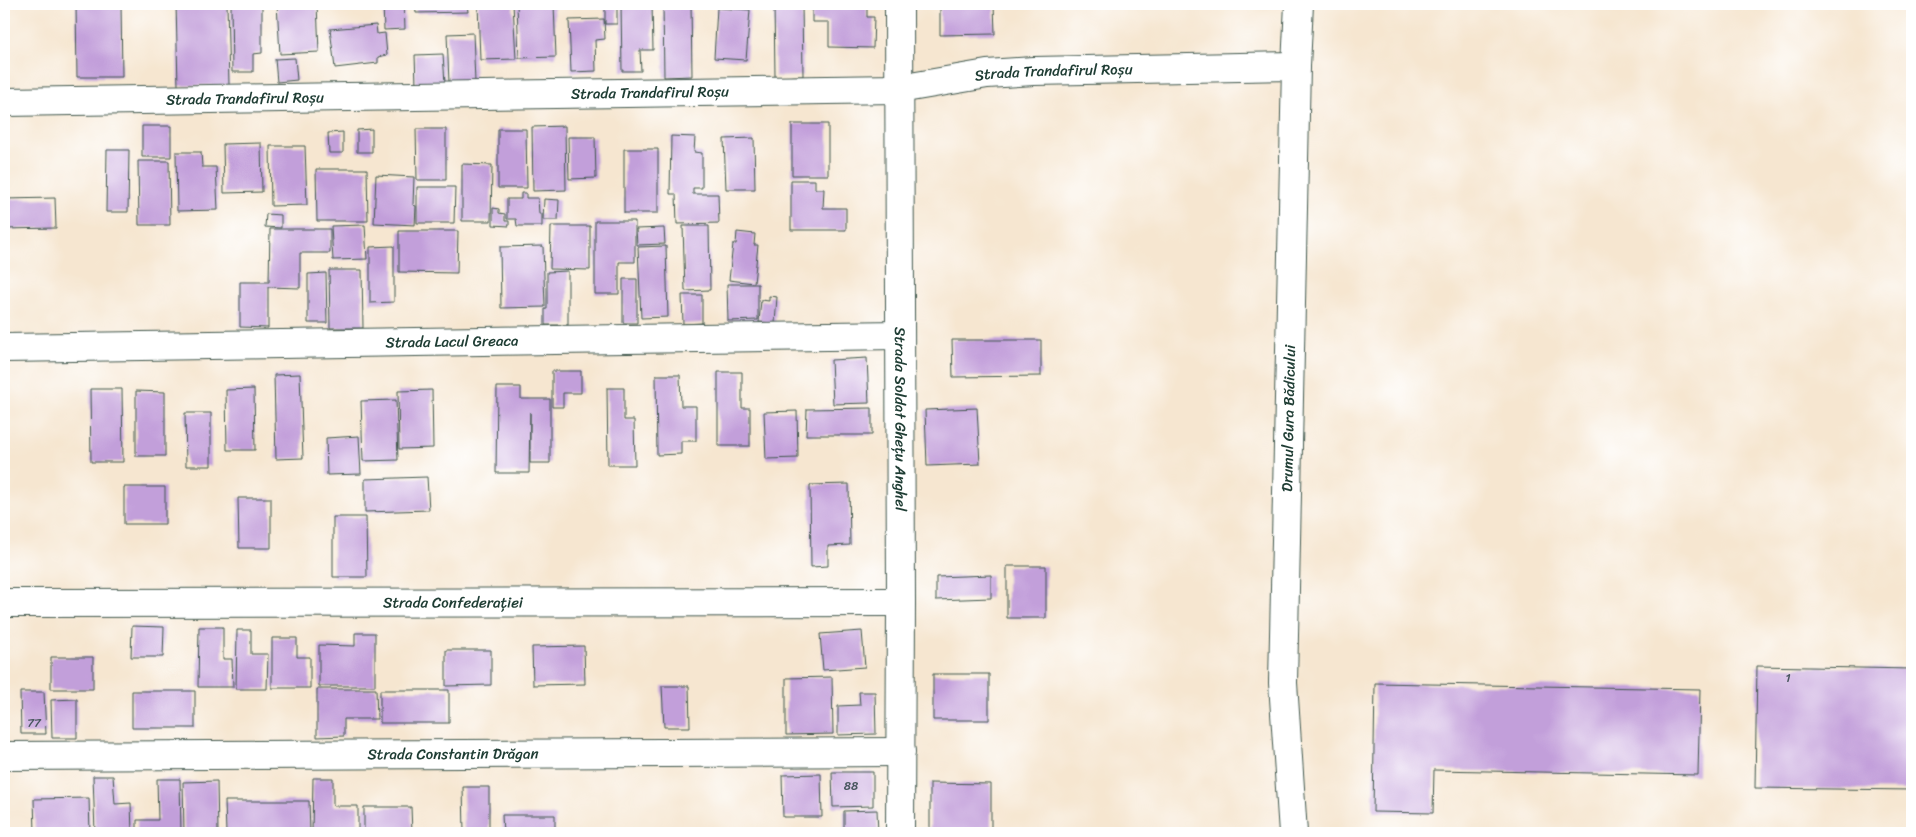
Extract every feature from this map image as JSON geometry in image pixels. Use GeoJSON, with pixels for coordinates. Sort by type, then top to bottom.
{"type":"FeatureCollection","features":[{"type":"Feature","properties":{"kind":"street","name":"Strada Soldat Ghețu Anghel"},"geometry":{"type":"LineString","coordinates":[[899,4],[900,833]]}},
{"type":"Feature","properties":{"kind":"street","name":"Drumul Gura Bădicului"},"geometry":{"type":"LineString","coordinates":[[1295,827],[1284,683],[1296,66],[1299,4]]}},
{"type":"Feature","properties":{"kind":"street","name":"Strada Trandafirul Roșu"},"geometry":{"type":"LineString","coordinates":[[4,102],[899,88],[979,76],[1034,71],[1296,66]]}},
{"type":"Feature","properties":{"kind":"street","name":"Strada Lacul Greaca"},"geometry":{"type":"LineString","coordinates":[[4,348],[900,335]]}},
{"type":"Feature","properties":{"kind":"street","name":"Strada Confederației"},"geometry":{"type":"LineString","coordinates":[[4,603],[901,602]]}},
{"type":"Feature","properties":{"kind":"street","name":"Strada Constantin Drăgan"},"geometry":{"type":"LineString","coordinates":[[4,756],[901,752]]}},
{"type":"Feature","properties":{"kind":"building"},"geometry":{"type":"Polygon","coordinates":[[[76,4],[121,4],[122,77],[77,77],[76,4]]]}},
{"type":"Feature","properties":{"kind":"building"},"geometry":{"type":"Polygon","coordinates":[[[176,4],[227,4],[229,85],[178,86],[176,4]]]}},
{"type":"Feature","properties":{"kind":"building"},"geometry":{"type":"Polygon","coordinates":[[[231,4],[262,4],[262,53],[253,54],[253,72],[232,72],[231,4]]]}},
{"type":"Feature","properties":{"kind":"building"},"geometry":{"type":"Polygon","coordinates":[[[277,4],[317,4],[319,52],[280,54],[277,4]]]}},
{"type":"Feature","properties":{"kind":"building"},"geometry":{"type":"Polygon","coordinates":[[[383,4],[404,4],[405,29],[384,30],[383,4]]]}},
{"type":"Feature","properties":{"kind":"building"},"geometry":{"type":"Polygon","coordinates":[[[415,4],[467,4],[468,12],[416,13],[415,4]]]}},
{"type":"Feature","properties":{"kind":"building"},"geometry":{"type":"Polygon","coordinates":[[[478,4],[513,4],[516,59],[480,60],[478,4]]]}},
{"type":"Feature","properties":{"kind":"building"},"geometry":{"type":"Polygon","coordinates":[[[517,4],[554,4],[556,57],[519,58],[517,4]]]}},
{"type":"Feature","properties":{"kind":"building"},"geometry":{"type":"Polygon","coordinates":[[[605,4],[617,4],[617,24],[605,24],[605,4]]]}},
{"type":"Feature","properties":{"kind":"building"},"geometry":{"type":"Polygon","coordinates":[[[621,4],[652,4],[653,50],[640,50],[641,71],[622,71],[621,4]]]}},
{"type":"Feature","properties":{"kind":"building"},"geometry":{"type":"Polygon","coordinates":[[[663,4],[691,4],[692,76],[664,77],[663,4]]]}},
{"type":"Feature","properties":{"kind":"building"},"geometry":{"type":"Polygon","coordinates":[[[774,4],[802,4],[803,76],[775,77],[774,4]]]}},
{"type":"Feature","properties":{"kind":"building"},"geometry":{"type":"Polygon","coordinates":[[[812,4],[867,4],[867,17],[874,17],[873,48],[829,47],[829,22],[812,22],[812,4]]]}},
{"type":"Feature","properties":{"kind":"building"},"geometry":{"type":"Polygon","coordinates":[[[940,4],[994,4],[995,34],[940,35],[940,4]]]}},
{"type":"Feature","properties":{"kind":"building"},"geometry":{"type":"Polygon","coordinates":[[[717,8],[750,10],[746,60],[714,58],[717,8]]]}},
{"type":"Feature","properties":{"kind":"building"},"geometry":{"type":"Polygon","coordinates":[[[604,19],[605,39],[595,40],[596,71],[571,72],[569,20],[604,19]]]}},
{"type":"Feature","properties":{"kind":"building"},"geometry":{"type":"Polygon","coordinates":[[[376,25],[377,34],[385,33],[387,55],[378,57],[378,63],[335,68],[330,29],[376,25]]]}},
{"type":"Feature","properties":{"kind":"building"},"geometry":{"type":"Polygon","coordinates":[[[473,33],[475,82],[449,83],[447,34],[473,33]]]}},
{"type":"Feature","properties":{"kind":"building"},"geometry":{"type":"Polygon","coordinates":[[[443,54],[445,83],[416,85],[415,55],[443,54]]]}},
{"type":"Feature","properties":{"kind":"building"},"geometry":{"type":"Polygon","coordinates":[[[295,58],[297,80],[277,82],[275,59],[295,58]]]}},
{"type":"Feature","properties":{"kind":"building"},"geometry":{"type":"Polygon","coordinates":[[[792,124],[828,124],[828,175],[792,175],[792,124]]]}},
{"type":"Feature","properties":{"kind":"building"},"geometry":{"type":"Polygon","coordinates":[[[142,126],[171,126],[171,157],[142,157],[142,126]]]}},
{"type":"Feature","properties":{"kind":"building"},"geometry":{"type":"Polygon","coordinates":[[[565,126],[566,190],[533,191],[532,127],[565,126]]]}},
{"type":"Feature","properties":{"kind":"building"},"geometry":{"type":"Polygon","coordinates":[[[372,129],[372,152],[357,152],[357,130],[372,129]]]}},
{"type":"Feature","properties":{"kind":"building"},"geometry":{"type":"Polygon","coordinates":[[[416,129],[446,129],[446,180],[417,180],[416,129]]]}},
{"type":"Feature","properties":{"kind":"building"},"geometry":{"type":"Polygon","coordinates":[[[498,129],[526,129],[527,188],[498,188],[498,129]]]}},
{"type":"Feature","properties":{"kind":"building"},"geometry":{"type":"Polygon","coordinates":[[[343,132],[343,153],[329,153],[328,133],[343,132]]]}},
{"type":"Feature","properties":{"kind":"building"},"geometry":{"type":"Polygon","coordinates":[[[671,136],[695,137],[694,152],[702,153],[702,188],[693,188],[693,194],[718,194],[719,223],[677,224],[676,194],[670,194],[671,136]]]}},
{"type":"Feature","properties":{"kind":"building"},"geometry":{"type":"Polygon","coordinates":[[[568,137],[595,137],[596,178],[569,179],[568,137]]]}},
{"type":"Feature","properties":{"kind":"building"},"geometry":{"type":"Polygon","coordinates":[[[754,138],[755,189],[726,189],[724,139],[754,138]]]}},
{"type":"Feature","properties":{"kind":"building"},"geometry":{"type":"Polygon","coordinates":[[[261,143],[262,192],[224,193],[223,144],[261,143]]]}},
{"type":"Feature","properties":{"kind":"building"},"geometry":{"type":"Polygon","coordinates":[[[270,146],[305,146],[307,205],[271,206],[270,146]]]}},
{"type":"Feature","properties":{"kind":"building"},"geometry":{"type":"Polygon","coordinates":[[[624,149],[658,149],[658,213],[624,213],[624,149]]]}},
{"type":"Feature","properties":{"kind":"building"},"geometry":{"type":"Polygon","coordinates":[[[107,150],[129,150],[128,212],[106,212],[107,150]]]}},
{"type":"Feature","properties":{"kind":"building"},"geometry":{"type":"Polygon","coordinates":[[[176,152],[201,152],[202,167],[216,167],[218,210],[177,211],[176,152]]]}},
{"type":"Feature","properties":{"kind":"building"},"geometry":{"type":"Polygon","coordinates":[[[138,161],[169,161],[170,225],[139,225],[138,161]]]}},
{"type":"Feature","properties":{"kind":"building"},"geometry":{"type":"Polygon","coordinates":[[[462,164],[492,165],[491,221],[462,221],[462,164]]]}},
{"type":"Feature","properties":{"kind":"building"},"geometry":{"type":"Polygon","coordinates":[[[316,169],[367,169],[368,221],[317,221],[316,169]]]}},
{"type":"Feature","properties":{"kind":"building"},"geometry":{"type":"Polygon","coordinates":[[[376,175],[414,177],[413,205],[416,206],[415,225],[374,223],[376,175]]]}},
{"type":"Feature","properties":{"kind":"building"},"geometry":{"type":"Polygon","coordinates":[[[791,180],[815,180],[815,189],[824,189],[823,208],[846,208],[846,230],[791,230],[791,180]]]}},
{"type":"Feature","properties":{"kind":"building"},"geometry":{"type":"Polygon","coordinates":[[[417,187],[455,187],[454,223],[417,223],[417,187]]]}},
{"type":"Feature","properties":{"kind":"building"},"geometry":{"type":"Polygon","coordinates":[[[521,193],[526,193],[526,198],[538,198],[539,214],[542,214],[542,226],[517,226],[516,219],[507,219],[507,199],[521,199],[521,193]]]}},
{"type":"Feature","properties":{"kind":"building"},"geometry":{"type":"Polygon","coordinates":[[[55,198],[56,228],[4,229],[4,199],[55,198]]]}},
{"type":"Feature","properties":{"kind":"building"},"geometry":{"type":"Polygon","coordinates":[[[544,199],[559,200],[558,220],[543,220],[544,199]]]}},
{"type":"Feature","properties":{"kind":"building"},"geometry":{"type":"Polygon","coordinates":[[[493,208],[499,209],[499,213],[505,214],[505,221],[509,221],[509,226],[493,225],[493,208]]]}},
{"type":"Feature","properties":{"kind":"building"},"geometry":{"type":"Polygon","coordinates":[[[266,214],[281,215],[281,228],[265,227],[266,214]]]}},
{"type":"Feature","properties":{"kind":"building"},"geometry":{"type":"Polygon","coordinates":[[[595,221],[635,221],[635,262],[619,262],[619,294],[595,294],[595,221]]]}},
{"type":"Feature","properties":{"kind":"building"},"geometry":{"type":"Polygon","coordinates":[[[365,225],[367,259],[333,260],[331,226],[365,225]]]}},
{"type":"Feature","properties":{"kind":"building"},"geometry":{"type":"Polygon","coordinates":[[[551,226],[590,226],[590,270],[550,269],[551,226]]]}},
{"type":"Feature","properties":{"kind":"building"},"geometry":{"type":"Polygon","coordinates":[[[683,226],[709,226],[710,290],[685,291],[683,226]]]}},
{"type":"Feature","properties":{"kind":"building"},"geometry":{"type":"Polygon","coordinates":[[[664,228],[665,244],[637,245],[636,229],[664,228]]]}},
{"type":"Feature","properties":{"kind":"building"},"geometry":{"type":"Polygon","coordinates":[[[270,229],[330,229],[330,253],[300,253],[300,288],[268,287],[268,328],[240,327],[240,282],[269,282],[270,229]]]}},
{"type":"Feature","properties":{"kind":"building"},"geometry":{"type":"Polygon","coordinates":[[[399,231],[458,231],[457,273],[399,272],[399,231]]]}},
{"type":"Feature","properties":{"kind":"building"},"geometry":{"type":"Polygon","coordinates":[[[737,232],[755,234],[754,245],[758,245],[754,283],[729,280],[733,244],[736,244],[737,232]]]}},
{"type":"Feature","properties":{"kind":"building"},"geometry":{"type":"Polygon","coordinates":[[[394,246],[394,302],[370,303],[370,247],[394,246]]]}},
{"type":"Feature","properties":{"kind":"building"},"geometry":{"type":"Polygon","coordinates":[[[543,246],[545,307],[501,308],[500,247],[543,246]]]}},
{"type":"Feature","properties":{"kind":"building"},"geometry":{"type":"Polygon","coordinates":[[[666,246],[668,317],[641,318],[638,247],[666,246]]]}},
{"type":"Feature","properties":{"kind":"building"},"geometry":{"type":"Polygon","coordinates":[[[329,270],[362,270],[363,328],[330,328],[329,270]]]}},
{"type":"Feature","properties":{"kind":"building"},"geometry":{"type":"Polygon","coordinates":[[[568,271],[568,325],[545,325],[547,272],[568,271]]]}},
{"type":"Feature","properties":{"kind":"building"},"geometry":{"type":"Polygon","coordinates":[[[326,273],[327,323],[308,323],[308,274],[326,273]]]}},
{"type":"Feature","properties":{"kind":"building"},"geometry":{"type":"Polygon","coordinates":[[[623,279],[637,279],[637,323],[623,323],[623,279]]]}},
{"type":"Feature","properties":{"kind":"building"},"geometry":{"type":"Polygon","coordinates":[[[727,284],[758,284],[758,320],[728,321],[727,284]]]}},
{"type":"Feature","properties":{"kind":"building"},"geometry":{"type":"Polygon","coordinates":[[[682,295],[702,295],[702,323],[683,324],[682,295]]]}},
{"type":"Feature","properties":{"kind":"building"},"geometry":{"type":"Polygon","coordinates":[[[769,296],[777,297],[775,323],[759,322],[761,300],[769,301],[769,296]]]}},
{"type":"Feature","properties":{"kind":"building"},"geometry":{"type":"Polygon","coordinates":[[[952,340],[1041,340],[1041,376],[953,377],[952,340]]]}},
{"type":"Feature","properties":{"kind":"building"},"geometry":{"type":"Polygon","coordinates":[[[867,358],[869,403],[833,404],[831,360],[867,358]]]}},
{"type":"Feature","properties":{"kind":"building"},"geometry":{"type":"Polygon","coordinates":[[[552,371],[581,371],[581,393],[563,393],[563,407],[552,407],[552,371]]]}},
{"type":"Feature","properties":{"kind":"building"},"geometry":{"type":"Polygon","coordinates":[[[718,372],[742,372],[742,408],[750,408],[750,446],[718,446],[718,372]]]}},
{"type":"Feature","properties":{"kind":"building"},"geometry":{"type":"Polygon","coordinates":[[[300,374],[303,458],[276,459],[274,375],[300,374]]]}},
{"type":"Feature","properties":{"kind":"building"},"geometry":{"type":"Polygon","coordinates":[[[656,375],[680,375],[681,406],[696,406],[696,441],[681,441],[681,454],[657,455],[656,375]]]}},
{"type":"Feature","properties":{"kind":"building"},"geometry":{"type":"Polygon","coordinates":[[[497,387],[521,387],[521,399],[550,399],[550,463],[530,463],[530,412],[529,473],[496,473],[497,387]]]}},
{"type":"Feature","properties":{"kind":"building"},"geometry":{"type":"Polygon","coordinates":[[[607,388],[624,388],[624,420],[634,420],[635,465],[608,465],[607,388]]]}},
{"type":"Feature","properties":{"kind":"building"},"geometry":{"type":"Polygon","coordinates":[[[90,389],[122,389],[123,462],[91,462],[90,389]]]}},
{"type":"Feature","properties":{"kind":"building"},"geometry":{"type":"Polygon","coordinates":[[[254,389],[255,450],[227,450],[226,390],[254,389]]]}},
{"type":"Feature","properties":{"kind":"building"},"geometry":{"type":"Polygon","coordinates":[[[432,390],[433,448],[399,449],[398,391],[432,390]]]}},
{"type":"Feature","properties":{"kind":"building"},"geometry":{"type":"Polygon","coordinates":[[[136,391],[165,392],[165,456],[136,456],[136,391]]]}},
{"type":"Feature","properties":{"kind":"building"},"geometry":{"type":"Polygon","coordinates":[[[396,400],[398,460],[363,461],[361,401],[396,400]]]}},
{"type":"Feature","properties":{"kind":"building"},"geometry":{"type":"Polygon","coordinates":[[[872,408],[872,435],[806,435],[807,409],[872,408]]]}},
{"type":"Feature","properties":{"kind":"building"},"geometry":{"type":"Polygon","coordinates":[[[977,408],[980,464],[927,466],[925,410],[977,408]]]}},
{"type":"Feature","properties":{"kind":"building"},"geometry":{"type":"Polygon","coordinates":[[[797,411],[798,458],[766,459],[764,412],[797,411]]]}},
{"type":"Feature","properties":{"kind":"building"},"geometry":{"type":"Polygon","coordinates":[[[185,413],[211,413],[211,466],[186,466],[185,413]]]}},
{"type":"Feature","properties":{"kind":"building"},"geometry":{"type":"Polygon","coordinates":[[[359,436],[361,474],[327,475],[326,438],[359,436]]]}},
{"type":"Feature","properties":{"kind":"building"},"geometry":{"type":"Polygon","coordinates":[[[427,477],[429,510],[365,512],[365,479],[427,477]]]}},
{"type":"Feature","properties":{"kind":"building"},"geometry":{"type":"Polygon","coordinates":[[[849,484],[850,545],[828,546],[828,566],[811,567],[810,485],[849,484]]]}},
{"type":"Feature","properties":{"kind":"building"},"geometry":{"type":"Polygon","coordinates":[[[124,487],[165,487],[165,524],[124,524],[124,487]]]}},
{"type":"Feature","properties":{"kind":"building"},"geometry":{"type":"Polygon","coordinates":[[[238,498],[271,498],[271,548],[239,548],[238,498]]]}},
{"type":"Feature","properties":{"kind":"building"},"geometry":{"type":"Polygon","coordinates":[[[333,517],[366,517],[367,577],[333,577],[333,517]]]}},
{"type":"Feature","properties":{"kind":"building"},"geometry":{"type":"Polygon","coordinates":[[[1007,566],[1046,566],[1046,618],[1007,618],[1007,566]]]}},
{"type":"Feature","properties":{"kind":"building"},"geometry":{"type":"Polygon","coordinates":[[[991,575],[991,598],[936,600],[936,577],[991,575]]]}},
{"type":"Feature","properties":{"kind":"building"},"geometry":{"type":"Polygon","coordinates":[[[132,626],[164,627],[163,657],[131,657],[132,626]]]}},
{"type":"Feature","properties":{"kind":"building"},"geometry":{"type":"Polygon","coordinates":[[[199,627],[223,627],[223,659],[232,659],[233,687],[198,687],[199,627]]]}},
{"type":"Feature","properties":{"kind":"building"},"geometry":{"type":"Polygon","coordinates":[[[237,630],[251,630],[251,654],[268,654],[267,689],[236,689],[237,630]]]}},
{"type":"Feature","properties":{"kind":"building"},"geometry":{"type":"Polygon","coordinates":[[[862,631],[865,667],[823,670],[820,634],[862,631]]]}},
{"type":"Feature","properties":{"kind":"building"},"geometry":{"type":"Polygon","coordinates":[[[355,633],[375,633],[375,686],[319,686],[319,645],[355,646],[355,633]]]}},
{"type":"Feature","properties":{"kind":"building"},"geometry":{"type":"Polygon","coordinates":[[[272,638],[297,638],[297,657],[310,657],[310,688],[272,688],[272,638]]]}},
{"type":"Feature","properties":{"kind":"building"},"geometry":{"type":"Polygon","coordinates":[[[584,646],[585,684],[533,685],[532,647],[584,646]]]}},
{"type":"Feature","properties":{"kind":"building"},"geometry":{"type":"Polygon","coordinates":[[[446,650],[491,650],[491,685],[446,686],[446,650]]]}},
{"type":"Feature","properties":{"kind":"building"},"geometry":{"type":"Polygon","coordinates":[[[51,657],[93,657],[93,689],[51,689],[51,657]]]}},
{"type":"Feature","properties":{"kind":"building"},"geometry":{"type":"Polygon","coordinates":[[[1757,666],[1912,669],[1912,790],[1755,788],[1757,666]]]}},
{"type":"Feature","properties":{"kind":"building"},"geometry":{"type":"Polygon","coordinates":[[[933,674],[989,674],[989,720],[933,720],[933,674]]]}},
{"type":"Feature","properties":{"kind":"building"},"geometry":{"type":"Polygon","coordinates":[[[832,677],[833,734],[786,735],[786,678],[832,677]]]}},
{"type":"Feature","properties":{"kind":"building"},"geometry":{"type":"Polygon","coordinates":[[[1375,683],[1700,689],[1698,775],[1434,770],[1433,813],[1373,812],[1375,683]]]}},
{"type":"Feature","properties":{"kind":"building"},"geometry":{"type":"Polygon","coordinates":[[[662,686],[689,686],[690,727],[664,727],[662,686]]]}},
{"type":"Feature","properties":{"kind":"building"},"geometry":{"type":"Polygon","coordinates":[[[317,689],[376,689],[377,719],[344,719],[344,736],[317,737],[317,689]]]}},
{"type":"Feature","properties":{"kind":"building"},"geometry":{"type":"Polygon","coordinates":[[[380,690],[449,690],[449,723],[380,723],[380,690]]]}},
{"type":"Feature","properties":{"kind":"building"},"geometry":{"type":"Polygon","coordinates":[[[132,691],[195,691],[195,728],[132,728],[132,691]]]}},
{"type":"Feature","properties":{"kind":"building"},"geometry":{"type":"Polygon","coordinates":[[[20,692],[44,692],[46,734],[21,734],[20,692]]]}},
{"type":"Feature","properties":{"kind":"building"},"geometry":{"type":"Polygon","coordinates":[[[859,692],[875,692],[876,734],[838,735],[838,706],[860,705],[859,692]]]}},
{"type":"Feature","properties":{"kind":"building"},"geometry":{"type":"Polygon","coordinates":[[[77,699],[77,738],[52,738],[51,700],[77,699]]]}},
{"type":"Feature","properties":{"kind":"building"},"geometry":{"type":"Polygon","coordinates":[[[832,772],[873,772],[873,806],[833,807],[832,772]]]}},
{"type":"Feature","properties":{"kind":"building"},"geometry":{"type":"Polygon","coordinates":[[[821,774],[822,817],[783,817],[782,775],[821,774]]]}},
{"type":"Feature","properties":{"kind":"building"},"geometry":{"type":"Polygon","coordinates":[[[93,776],[113,776],[115,804],[131,803],[132,833],[95,833],[93,776]]]}},
{"type":"Feature","properties":{"kind":"building"},"geometry":{"type":"Polygon","coordinates":[[[313,778],[333,778],[333,806],[358,806],[358,833],[312,833],[313,778]]]}},
{"type":"Feature","properties":{"kind":"building"},"geometry":{"type":"Polygon","coordinates":[[[157,779],[180,779],[181,833],[137,833],[137,820],[158,820],[157,779]]]}},
{"type":"Feature","properties":{"kind":"building"},"geometry":{"type":"Polygon","coordinates":[[[217,781],[218,833],[184,833],[183,782],[217,781]]]}},
{"type":"Feature","properties":{"kind":"building"},"geometry":{"type":"Polygon","coordinates":[[[930,783],[991,784],[991,833],[930,833],[930,783]]]}},
{"type":"Feature","properties":{"kind":"building"},"geometry":{"type":"Polygon","coordinates":[[[463,787],[489,787],[489,833],[464,833],[463,787]]]}},
{"type":"Feature","properties":{"kind":"building"},"geometry":{"type":"Polygon","coordinates":[[[89,798],[90,833],[35,833],[34,799],[89,798]]]}},
{"type":"Feature","properties":{"kind":"building"},"geometry":{"type":"Polygon","coordinates":[[[225,801],[309,801],[310,833],[226,833],[225,801]]]}},
{"type":"Feature","properties":{"kind":"building"},"geometry":{"type":"Polygon","coordinates":[[[364,807],[411,807],[412,833],[364,833],[364,807]]]}},
{"type":"Feature","properties":{"kind":"building"},"geometry":{"type":"Polygon","coordinates":[[[877,810],[878,833],[844,833],[844,811],[877,810]]]}},
{"type":"Feature","properties":{"kind":"building"},"geometry":{"type":"Polygon","coordinates":[[[502,815],[555,815],[555,833],[503,833],[502,815]]]}}]}
